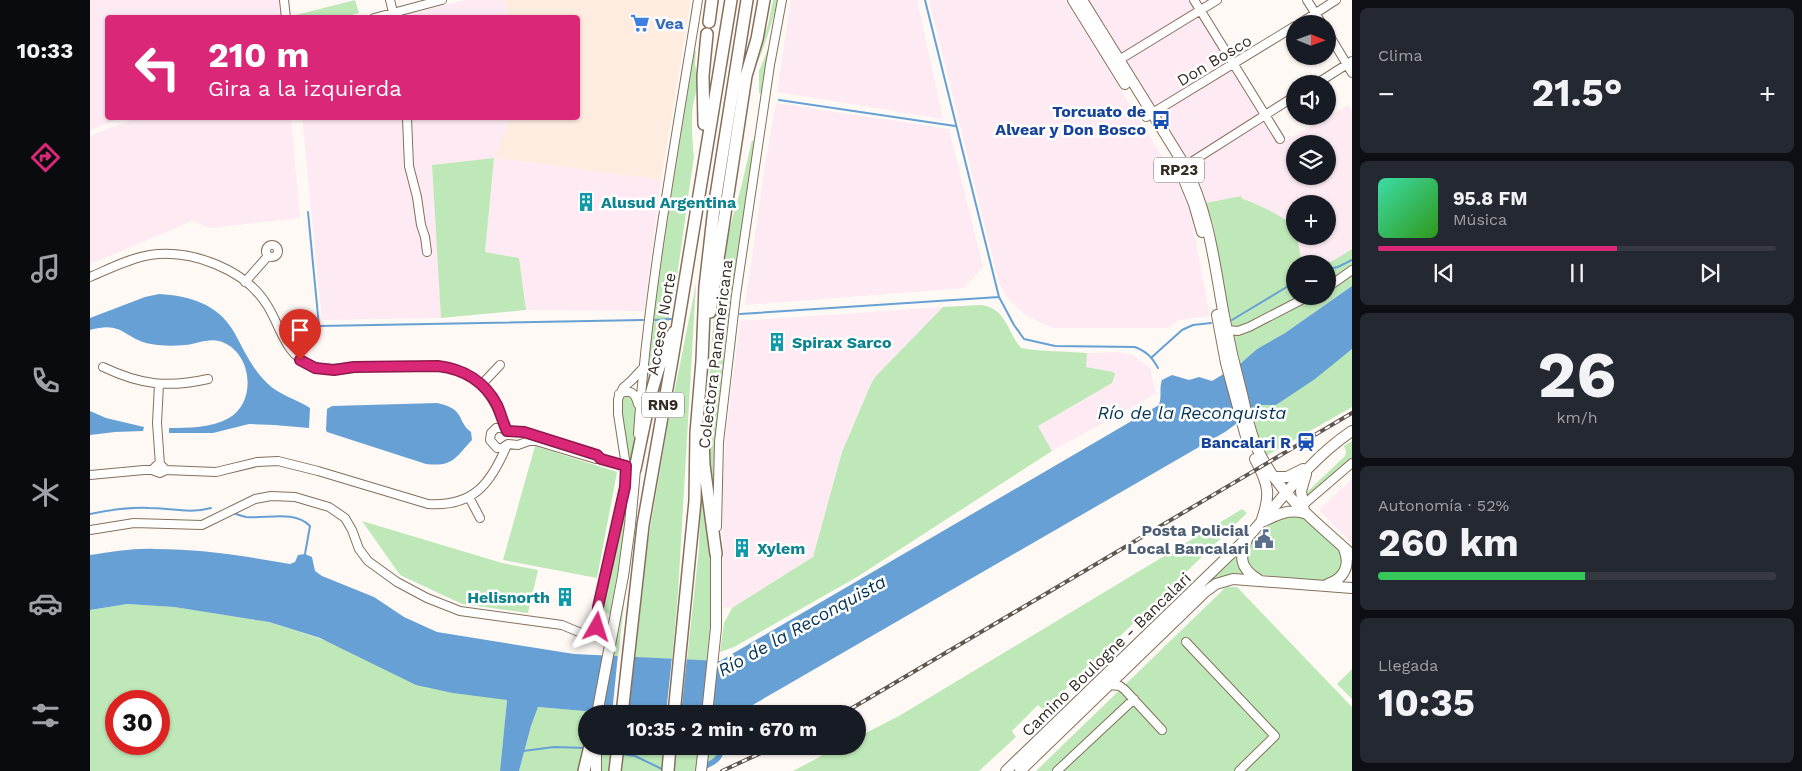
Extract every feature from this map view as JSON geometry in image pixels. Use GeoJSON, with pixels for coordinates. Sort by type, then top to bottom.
{"type":"FeatureCollection","features":[{"type":"Feature","properties":{"kind":"highway"},"geometry":{"type":"LineString","coordinates":[[701,183],[705,109],[703,69],[712,0]]}},
{"type":"Feature","properties":{"kind":"highway"},"geometry":{"type":"LineString","coordinates":[[722,47],[726,0]]}},
{"type":"Feature","properties":{"kind":"highway","name":"Acceso Norte"},"geometry":{"type":"LineString","coordinates":[[623,705],[643,524],[731,0]]}},
{"type":"Feature","properties":{"kind":"highway","name":"RN9"},"geometry":{"type":"LineString","coordinates":[[675,705],[695,501],[696,433],[702,361],[705,287],[714,208],[747,0]]}},
{"type":"Feature","properties":{"kind":"highway"},"geometry":{"type":"LineString","coordinates":[[716,554],[704,464],[702,361],[746,76],[757,39],[764,0]]}},
{"type":"Feature","properties":{"kind":"highway"},"geometry":{"type":"LineString","coordinates":[[631,468],[665,348],[677,327]]}},
{"type":"Feature","properties":{"kind":"highway"},"geometry":{"type":"LineString","coordinates":[[584,771],[588,755]]}},
{"type":"Feature","properties":{"kind":"highway"},"geometry":{"type":"LineString","coordinates":[[616,771],[617,755]]}},
{"type":"Feature","properties":{"kind":"highway"},"geometry":{"type":"LineString","coordinates":[[668,771],[669,755]]}},
{"type":"Feature","properties":{"kind":"main road","name":"RP23"},"geometry":{"type":"LineString","coordinates":[[1073,0],[1185,166],[1194,183],[1206,217],[1227,330],[1230,361]]}},
{"type":"Feature","properties":{"kind":"main road","name":"RP23"},"geometry":{"type":"LineString","coordinates":[[1082,0],[1119,60],[1181,173],[1198,215],[1251,451],[1267,483],[1269,496],[1261,522],[1248,537],[1243,548],[1242,560],[1250,575],[1260,580]]}},
{"type":"Feature","properties":{"kind":"main road","name":"RP23"},"geometry":{"type":"LineString","coordinates":[[1246,422],[1258,449],[1287,493],[1352,555]]}},
{"type":"Feature","properties":{"kind":"main road"},"geometry":{"type":"LineString","coordinates":[[1274,476],[1292,475],[1310,464],[1352,431]]}},
{"type":"Feature","properties":{"kind":"main road"},"geometry":{"type":"LineString","coordinates":[[1261,522],[1310,464]]}},
{"type":"Feature","properties":{"kind":"main road"},"geometry":{"type":"LineString","coordinates":[[1261,522],[1287,511],[1303,510],[1300,491],[1310,464]]}},
{"type":"Feature","properties":{"kind":"main road"},"geometry":{"type":"LineString","coordinates":[[598,705],[628,543],[631,468]]}},
{"type":"Feature","properties":{"kind":"main road","name":"Camino Boulogne - Bancalari"},"geometry":{"type":"LineString","coordinates":[[1006,771],[1248,537]]}},
{"type":"Feature","properties":{"kind":"main road"},"geometry":{"type":"LineString","coordinates":[[1327,585],[1338,580],[1346,569],[1347,559],[1342,546]]}},
{"type":"Feature","properties":{"kind":"main road","name":"Colectora Panamericana"},"geometry":{"type":"LineString","coordinates":[[708,705],[717,608],[716,554]]}},
{"type":"Feature","properties":{"kind":"main road","name":"Camino Boulogne - Bancalari"},"geometry":{"type":"LineString","coordinates":[[1020,771],[1204,592],[1216,584],[1232,579],[1260,580]]}},
{"type":"Feature","properties":{"kind":"main road"},"geometry":{"type":"LineString","coordinates":[[1260,580],[1352,588]]}},
{"type":"Feature","properties":{"kind":"main road"},"geometry":{"type":"LineString","coordinates":[[596,755],[596,771]]}},
{"type":"Feature","properties":{"kind":"main road"},"geometry":{"type":"LineString","coordinates":[[701,771],[703,755]]}},
{"type":"Feature","properties":{"kind":"street"},"geometry":{"type":"LineString","coordinates":[[284,0],[286,15]]}},
{"type":"Feature","properties":{"kind":"street"},"geometry":{"type":"LineString","coordinates":[[390,0],[394,15],[442,0]]}},
{"type":"Feature","properties":{"kind":"street"},"geometry":{"type":"LineString","coordinates":[[90,530],[134,523],[202,525],[255,499],[271,496],[295,497],[329,508],[345,518],[359,549],[368,561],[397,582],[427,598],[460,611],[562,625],[586,635],[594,631],[597,627],[598,607],[631,468],[666,200],[698,0]]}},
{"type":"Feature","properties":{"kind":"street","name":"Colectora Panamericana"},"geometry":{"type":"LineString","coordinates":[[716,554],[718,460],[730,341],[762,116],[782,0]]}},
{"type":"Feature","properties":{"kind":"street"},"geometry":{"type":"LineString","coordinates":[[1194,0],[1280,139]]}},
{"type":"Feature","properties":{"kind":"street"},"geometry":{"type":"LineString","coordinates":[[1119,60],[1217,0]]}},
{"type":"Feature","properties":{"kind":"street"},"geometry":{"type":"LineString","coordinates":[[1307,0],[1315,14],[1336,0]]}},
{"type":"Feature","properties":{"kind":"street","name":"Don Bosco"},"geometry":{"type":"LineString","coordinates":[[1149,115],[1286,32]]}},
{"type":"Feature","properties":{"kind":"street"},"geometry":{"type":"LineString","coordinates":[[1336,44],[1350,63],[1352,73]]}},
{"type":"Feature","properties":{"kind":"street"},"geometry":{"type":"LineString","coordinates":[[1331,75],[1350,63]]}},
{"type":"Feature","properties":{"kind":"street"},"geometry":{"type":"LineString","coordinates":[[1185,166],[1286,102]]}},
{"type":"Feature","properties":{"kind":"street"},"geometry":{"type":"LineString","coordinates":[[408,120],[409,166],[427,252]]}},
{"type":"Feature","properties":{"kind":"street"},"geometry":{"type":"LineString","coordinates":[[90,277],[140,257],[165,254],[197,257],[215,263],[245,282],[266,304],[288,348],[308,365],[320,369],[334,370],[354,367],[438,366],[452,368],[482,384],[497,406],[510,435],[508,444],[491,479],[469,496],[452,503],[428,504],[303,466],[278,461],[257,462],[226,471],[208,473],[159,468],[90,475]]}},
{"type":"Feature","properties":{"kind":"street"},"geometry":{"type":"LineString","coordinates":[[245,282],[268,256]]}},
{"type":"Feature","properties":{"kind":"street"},"geometry":{"type":"LineString","coordinates":[[1336,281],[1352,270]]}},
{"type":"Feature","properties":{"kind":"street"},"geometry":{"type":"LineString","coordinates":[[1227,330],[1238,331],[1291,305]]}},
{"type":"Feature","properties":{"kind":"street"},"geometry":{"type":"LineString","coordinates":[[482,384],[500,366]]}},
{"type":"Feature","properties":{"kind":"street"},"geometry":{"type":"LineString","coordinates":[[103,367],[134,380],[160,384],[183,384],[208,379]]}},
{"type":"Feature","properties":{"kind":"street"},"geometry":{"type":"LineString","coordinates":[[631,468],[617,409],[619,394],[622,388],[644,367]]}},
{"type":"Feature","properties":{"kind":"street"},"geometry":{"type":"LineString","coordinates":[[159,468],[157,423],[160,384]]}},
{"type":"Feature","properties":{"kind":"street"},"geometry":{"type":"LineString","coordinates":[[619,394],[627,391],[633,392],[640,410]]}},
{"type":"Feature","properties":{"kind":"street"},"geometry":{"type":"LineString","coordinates":[[501,460],[490,440],[491,433],[500,423],[502,417]]}},
{"type":"Feature","properties":{"kind":"street"},"geometry":{"type":"LineString","coordinates":[[496,428],[631,468]]}},
{"type":"Feature","properties":{"kind":"street"},"geometry":{"type":"LineString","coordinates":[[496,448],[502,448],[508,444],[518,445],[530,438]]}},
{"type":"Feature","properties":{"kind":"street"},"geometry":{"type":"LineString","coordinates":[[1303,510],[1352,463]]}},
{"type":"Feature","properties":{"kind":"street"},"geometry":{"type":"LineString","coordinates":[[469,496],[480,518]]}},
{"type":"Feature","properties":{"kind":"street"},"geometry":{"type":"LineString","coordinates":[[1186,642],[1275,736],[1239,771]]}},
{"type":"Feature","properties":{"kind":"street"},"geometry":{"type":"LineString","coordinates":[[1109,685],[1120,686],[1162,730]]}},
{"type":"Feature","properties":{"kind":"street"},"geometry":{"type":"LineString","coordinates":[[1057,771],[1134,699]]}},
{"type":"Feature","properties":{"kind":"shaded area"},"geometry":{"type":"Polygon","coordinates":[[[90,0],[280,0],[282,15],[105,15],[105,120],[116,120],[90,130],[90,0]]]}},
{"type":"Feature","properties":{"kind":"shaded area"},"geometry":{"type":"Polygon","coordinates":[[[466,0],[504,0],[508,15],[404,15],[466,0]]]}},
{"type":"Feature","properties":{"kind":"shaded area"},"geometry":{"type":"Polygon","coordinates":[[[504,0],[691,0],[661,180],[494,158],[509,120],[580,120],[580,15],[508,15],[504,0]]]}},
{"type":"Feature","properties":{"kind":"shaded area"},"geometry":{"type":"Polygon","coordinates":[[[791,0],[917,0],[943,119],[777,92],[791,0]]]}},
{"type":"Feature","properties":{"kind":"shaded area"},"geometry":{"type":"Polygon","coordinates":[[[929,0],[1065,0],[1178,182],[1190,211],[1210,316],[1178,320],[1168,328],[1053,328],[1028,317],[1008,299],[999,283],[929,0]]]}},
{"type":"Feature","properties":{"kind":"shaded area"},"geometry":{"type":"Polygon","coordinates":[[[1086,0],[1191,0],[1279,144],[1286,140],[1286,185],[1336,185],[1336,135],[1295,135],[1313,125],[1336,125],[1336,112],[1348,105],[1352,111],[1352,249],[1336,259],[1336,255],[1300,255],[1298,245],[1336,245],[1336,195],[1286,195],[1286,223],[1274,213],[1241,199],[1240,196],[1205,203],[1197,169],[1184,156],[1086,0]]]}},
{"type":"Feature","properties":{"kind":"shaded area"},"geometry":{"type":"Polygon","coordinates":[[[776,103],[949,129],[983,267],[964,288],[745,305],[776,103]]]}},
{"type":"Feature","properties":{"kind":"shaded area"},"geometry":{"type":"Polygon","coordinates":[[[131,120],[291,120],[300,218],[210,228],[192,221],[90,264],[90,136],[131,120]]]}},
{"type":"Feature","properties":{"kind":"shaded area"},"geometry":{"type":"Polygon","coordinates":[[[302,120],[509,120],[495,158],[661,180],[644,311],[526,310],[519,258],[485,252],[494,158],[432,165],[441,318],[322,320],[302,120]]]}},
{"type":"Feature","properties":{"kind":"shaded area"},"geometry":{"type":"Polygon","coordinates":[[[943,307],[875,377],[871,384],[842,452],[813,557],[732,608],[723,607],[723,483],[726,434],[740,321],[943,307]]]}},
{"type":"Feature","properties":{"kind":"shaded area"},"geometry":{"type":"Polygon","coordinates":[[[1118,352],[1133,355],[1150,368],[1156,394],[1052,451],[1038,426],[1112,383],[1113,372],[1085,367],[1087,353],[1118,352]]]}},
{"type":"Feature","properties":{"kind":"shaded area"},"geometry":{"type":"Polygon","coordinates":[[[1352,479],[1352,543],[1319,510],[1352,479]]]}},
{"type":"Feature","properties":{"kind":"green space"},"geometry":{"type":"Polygon","coordinates":[[[355,0],[359,13],[352,15],[296,15],[355,0]]]}},
{"type":"Feature","properties":{"kind":"green space"},"geometry":{"type":"Polygon","coordinates":[[[773,0],[778,0],[766,40],[750,80],[748,79],[768,25],[773,0]]]}},
{"type":"Feature","properties":{"kind":"green space"},"geometry":{"type":"Polygon","coordinates":[[[770,44],[763,93],[759,93],[759,71],[770,44]]]}},
{"type":"Feature","properties":{"kind":"green space"},"geometry":{"type":"Polygon","coordinates":[[[693,50],[696,51],[695,64],[699,86],[692,110],[694,157],[676,283],[666,335],[642,408],[658,273],[693,50]]]}},
{"type":"Feature","properties":{"kind":"green space"},"geometry":{"type":"Polygon","coordinates":[[[752,140],[754,141],[754,149],[726,336],[721,382],[714,476],[713,523],[707,469],[708,402],[718,279],[724,247],[741,188],[752,140]]]}},
{"type":"Feature","properties":{"kind":"green space"},"geometry":{"type":"Polygon","coordinates":[[[494,158],[485,252],[519,258],[526,310],[441,318],[432,165],[494,158]]]}},
{"type":"Feature","properties":{"kind":"green space"},"geometry":{"type":"Polygon","coordinates":[[[1241,196],[1242,199],[1263,207],[1286,220],[1286,245],[1299,245],[1300,255],[1286,255],[1286,305],[1325,305],[1285,333],[1257,349],[1239,365],[1229,325],[1213,224],[1205,203],[1241,196]]]}},
{"type":"Feature","properties":{"kind":"green space"},"geometry":{"type":"Polygon","coordinates":[[[1352,249],[1352,286],[1336,297],[1336,259],[1352,249]]]}},
{"type":"Feature","properties":{"kind":"green space"},"geometry":{"type":"Polygon","coordinates":[[[696,284],[678,593],[672,659],[635,657],[648,541],[667,429],[696,284]]]}},
{"type":"Feature","properties":{"kind":"green space"},"geometry":{"type":"Polygon","coordinates":[[[981,305],[989,307],[1001,315],[1021,348],[1087,353],[1086,367],[1113,372],[1115,374],[1112,383],[1038,426],[1052,451],[857,577],[734,647],[720,652],[724,623],[732,608],[813,557],[842,452],[875,377],[943,307],[981,305]]]}},
{"type":"Feature","properties":{"kind":"green space"},"geometry":{"type":"Polygon","coordinates":[[[1352,349],[1352,407],[1266,456],[1257,433],[1253,411],[1262,405],[1276,405],[1352,349]]]}},
{"type":"Feature","properties":{"kind":"green space"},"geometry":{"type":"Polygon","coordinates":[[[630,394],[634,398],[636,407],[632,481],[610,615],[601,609],[625,497],[619,397],[630,394]]]}},
{"type":"Feature","properties":{"kind":"green space"},"geometry":{"type":"Polygon","coordinates":[[[1352,441],[1352,461],[1307,498],[1304,495],[1345,456],[1344,446],[1352,441]]]}},
{"type":"Feature","properties":{"kind":"green space"},"geometry":{"type":"Polygon","coordinates":[[[535,446],[617,472],[597,578],[503,560],[535,446]]]}},
{"type":"Feature","properties":{"kind":"green space"},"geometry":{"type":"Polygon","coordinates":[[[702,466],[713,559],[713,625],[709,661],[687,660],[699,549],[702,466]]]}},
{"type":"Feature","properties":{"kind":"green space"},"geometry":{"type":"Polygon","coordinates":[[[1242,509],[1247,513],[1044,710],[1038,705],[1012,731],[1016,737],[979,771],[793,771],[823,755],[866,755],[866,733],[899,716],[1242,509]]]}},
{"type":"Feature","properties":{"kind":"green space"},"geometry":{"type":"Polygon","coordinates":[[[1284,514],[1302,517],[1341,553],[1344,559],[1339,575],[1324,581],[1262,575],[1249,565],[1246,558],[1250,544],[1256,536],[1284,514]]]}},
{"type":"Feature","properties":{"kind":"green space"},"geometry":{"type":"Polygon","coordinates":[[[362,521],[502,563],[538,570],[528,613],[462,604],[400,575],[362,521]]]}},
{"type":"Feature","properties":{"kind":"green space"},"geometry":{"type":"Polygon","coordinates":[[[1237,550],[1245,574],[1228,576],[1056,727],[1237,550]]]}},
{"type":"Feature","properties":{"kind":"green space"},"geometry":{"type":"Polygon","coordinates":[[[630,553],[618,656],[608,656],[630,553]]]}},
{"type":"Feature","properties":{"kind":"green space"},"geometry":{"type":"Polygon","coordinates":[[[1226,587],[1237,587],[1352,707],[1352,771],[1036,771],[1226,587]]]}},
{"type":"Feature","properties":{"kind":"green space"},"geometry":{"type":"Polygon","coordinates":[[[127,604],[174,607],[269,622],[507,700],[500,771],[90,771],[90,610],[127,604]]]}},
{"type":"Feature","properties":{"kind":"green space"},"geometry":{"type":"Polygon","coordinates":[[[1352,669],[1352,699],[1337,684],[1352,669]]]}},
{"type":"Feature","properties":{"kind":"green space"},"geometry":{"type":"Polygon","coordinates":[[[538,707],[578,710],[578,755],[720,755],[716,760],[696,771],[519,771],[538,707]]]}},
{"type":"Feature","properties":{"kind":"water","name":"Río de la Reconquista"},"geometry":{"type":"Polygon","coordinates":[[[1352,286],[1352,349],[1315,379],[1276,405],[1262,405],[1225,432],[753,705],[578,705],[578,710],[538,707],[519,771],[500,771],[507,700],[453,693],[416,685],[320,638],[269,622],[174,607],[127,604],[90,610],[90,555],[123,550],[172,549],[256,558],[290,564],[295,562],[298,555],[305,554],[312,557],[315,571],[322,576],[374,597],[404,617],[437,632],[574,654],[720,661],[1159,405],[1162,380],[1172,375],[1189,380],[1199,377],[1212,381],[1240,364],[1257,349],[1285,333],[1325,305],[1336,305],[1336,297],[1352,286]]]}},
{"type":"Feature","properties":{"kind":"water"},"geometry":{"type":"Polygon","coordinates":[[[159,294],[182,297],[202,303],[220,315],[234,332],[262,378],[277,391],[310,408],[309,428],[249,424],[213,433],[169,433],[169,428],[208,426],[229,418],[238,410],[244,400],[247,389],[247,377],[239,354],[230,346],[219,341],[168,346],[142,342],[123,331],[110,327],[90,330],[90,318],[145,297],[159,294]]]}},
{"type":"Feature","properties":{"kind":"water"},"geometry":{"type":"Polygon","coordinates":[[[437,403],[457,412],[471,432],[472,440],[453,460],[442,464],[426,464],[327,432],[326,430],[327,409],[332,406],[437,403]]]}},
{"type":"Feature","properties":{"kind":"water"},"geometry":{"type":"Polygon","coordinates":[[[90,411],[106,418],[144,427],[143,431],[90,435],[90,411]]]}},
{"type":"Feature","properties":{"kind":"pier"},"geometry":{"type":"Polygon","coordinates":[[[618,654],[634,655],[629,705],[613,705],[618,654]]]}},
{"type":"Feature","properties":{"kind":"pier"},"geometry":{"type":"Polygon","coordinates":[[[672,657],[687,657],[682,705],[667,705],[672,657]]]}},
{"type":"Feature","properties":{"kind":"waterway"},"geometry":{"type":"LineString","coordinates":[[925,0],[999,297],[1014,325],[1024,339],[1055,346],[1135,347],[1149,355],[1158,368]]}},
{"type":"Feature","properties":{"kind":"waterway"},"geometry":{"type":"LineString","coordinates":[[779,100],[955,126]]}},
{"type":"Feature","properties":{"kind":"waterway"},"geometry":{"type":"LineString","coordinates":[[308,212],[319,326],[643,320]]}},
{"type":"Feature","properties":{"kind":"waterway"},"geometry":{"type":"LineString","coordinates":[[1336,267],[1352,260]]}},
{"type":"Feature","properties":{"kind":"waterway"},"geometry":{"type":"LineString","coordinates":[[1232,320],[1286,287]]}},
{"type":"Feature","properties":{"kind":"waterway"},"geometry":{"type":"LineString","coordinates":[[740,314],[999,297]]}},
{"type":"Feature","properties":{"kind":"waterway"},"geometry":{"type":"LineString","coordinates":[[716,315],[729,314]]}},
{"type":"Feature","properties":{"kind":"waterway"},"geometry":{"type":"LineString","coordinates":[[655,320],[671,319]]}},
{"type":"Feature","properties":{"kind":"waterway"},"geometry":{"type":"LineString","coordinates":[[1152,357],[1182,330],[1193,325],[1211,323]]}},
{"type":"Feature","properties":{"kind":"waterway"},"geometry":{"type":"LineString","coordinates":[[90,514],[134,508],[188,511],[211,508]]}},
{"type":"Feature","properties":{"kind":"waterway"},"geometry":{"type":"LineString","coordinates":[[234,513],[246,517],[280,516],[304,521],[310,526],[305,554]]}},
{"type":"Feature","properties":{"kind":"waterway"},"geometry":{"type":"LineString","coordinates":[[523,751],[554,747],[578,748]]}},
{"type":"Feature","properties":{"kind":"waterway"},"geometry":{"type":"LineString","coordinates":[[628,755],[635,756],[664,770]]}},
{"type":"Feature","properties":{"kind":"waterway"},"geometry":{"type":"LineString","coordinates":[[700,769],[712,763],[719,755]]}},
{"type":"Feature","properties":{"kind":"railway"},"geometry":{"type":"LineString","coordinates":[[857,705],[1352,413]]}},
{"type":"Feature","properties":{"kind":"railway"},"geometry":{"type":"LineString","coordinates":[[722,771],[757,755]]}},
{"type":"Feature","properties":{"kind":"place","name":"Vea"},"geometry":{"type":"Point","coordinates":[640,23]}},
{"type":"Feature","properties":{"kind":"place","name":"Torcuato de Alvear y Don Bosco"},"geometry":{"type":"Point","coordinates":[1161,120]}},
{"type":"Feature","properties":{"kind":"place","name":"Alusud Argentina"},"geometry":{"type":"Point","coordinates":[586,202]}},
{"type":"Feature","properties":{"kind":"place","name":"Spirax Sarco"},"geometry":{"type":"Point","coordinates":[777,342]}},
{"type":"Feature","properties":{"kind":"place","name":"Bancalari R"},"geometry":{"type":"Point","coordinates":[1306,442]}},
{"type":"Feature","properties":{"kind":"place","name":"Posta Policial Local Bancalari"},"geometry":{"type":"Point","coordinates":[1264,539]}},
{"type":"Feature","properties":{"kind":"place","name":"Xylem"},"geometry":{"type":"Point","coordinates":[742,548]}},
{"type":"Feature","properties":{"kind":"place","name":"Helisnorth"},"geometry":{"type":"Point","coordinates":[565,597]}},
{"type":"Feature","properties":{"kind":"route"},"geometry":{"type":"LineString","coordinates":[[300,360],[315,368],[334,370],[354,367],[438,366],[452,368],[473,377],[482,384],[497,406],[507,431],[531,434],[538,438],[597,455],[601,459],[626,466],[625,487],[598,607],[597,627]]}}]}
